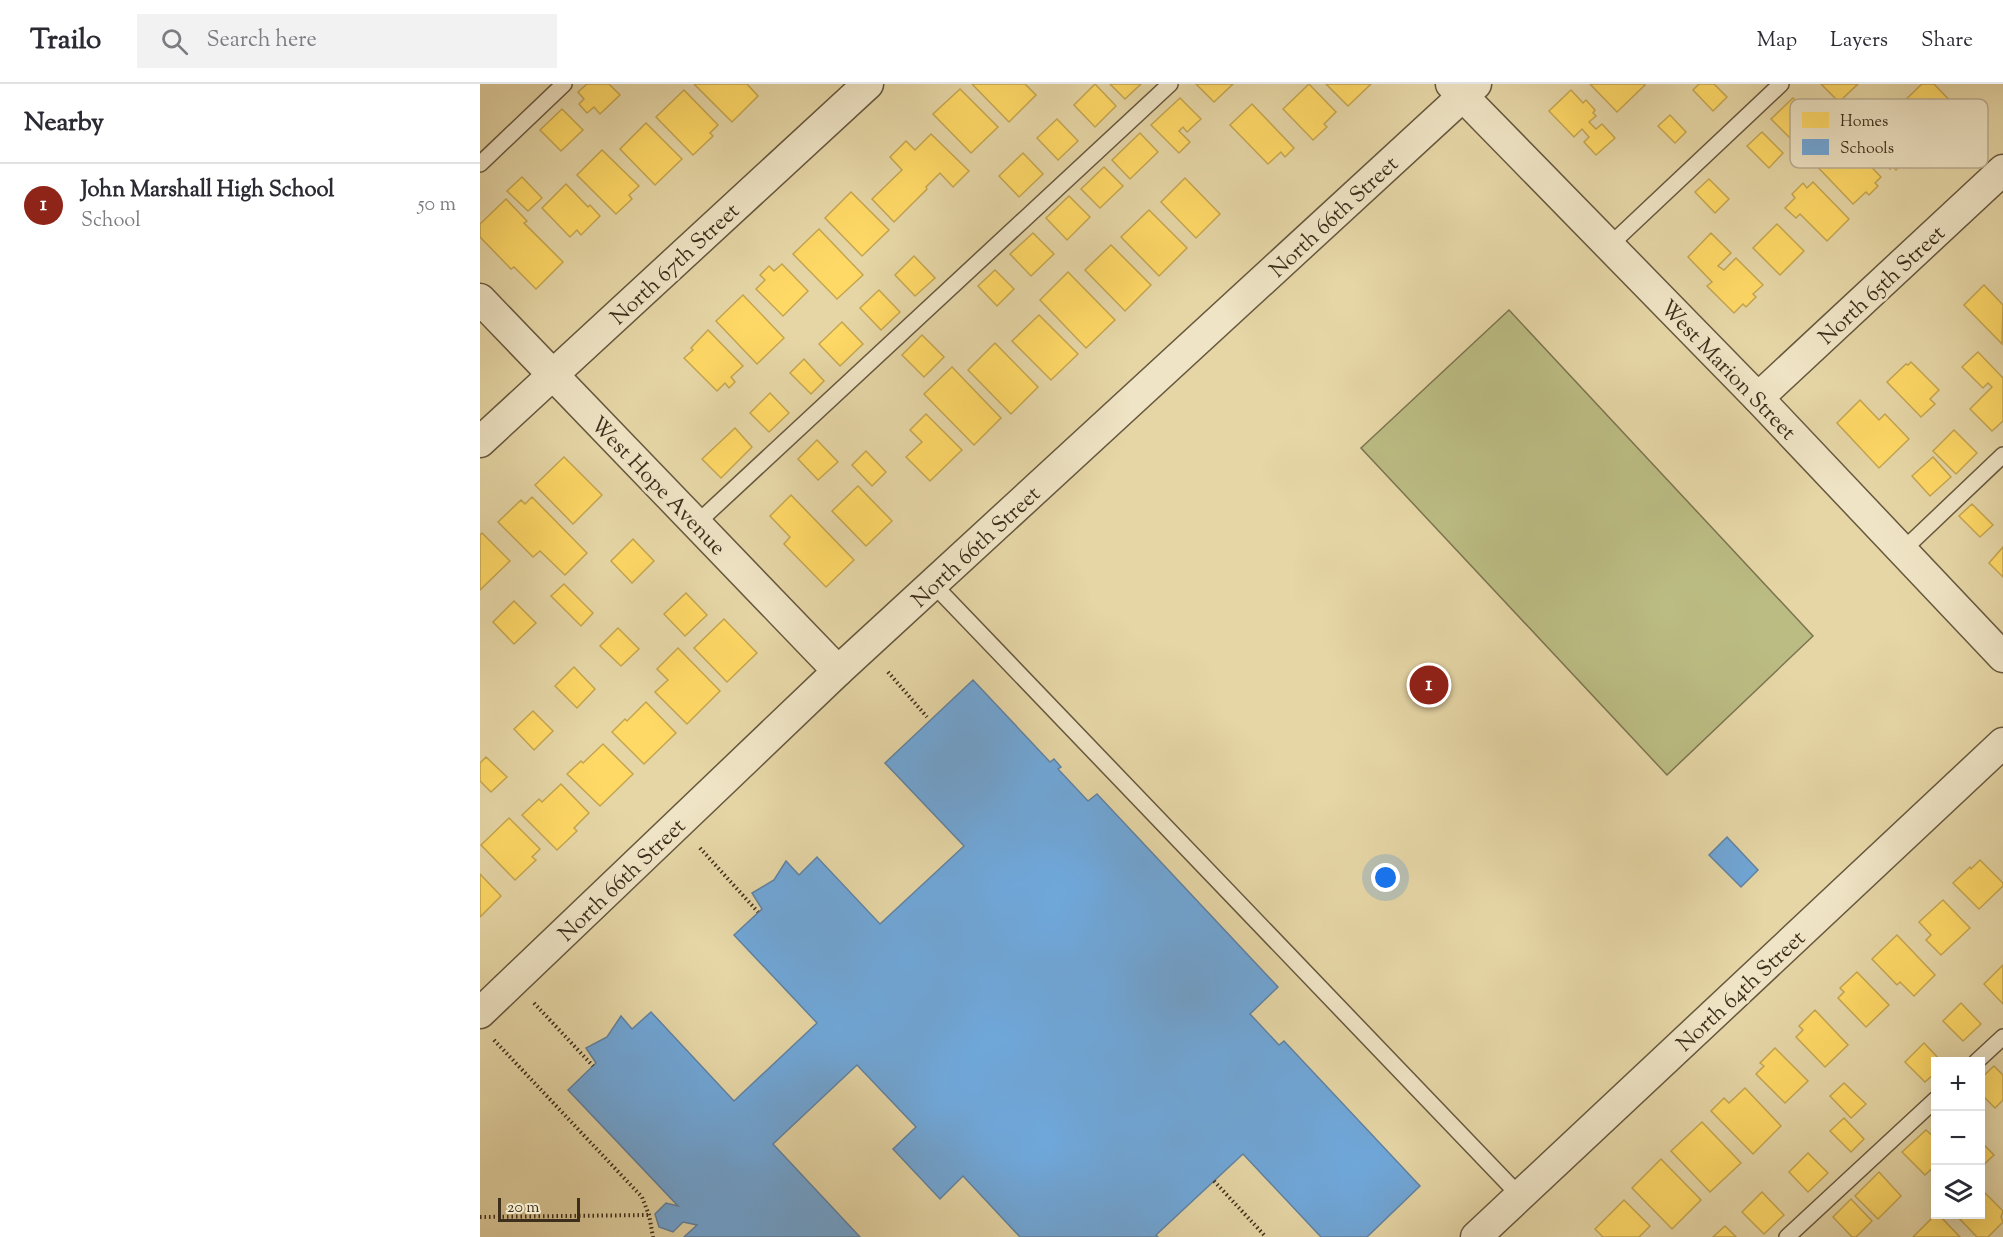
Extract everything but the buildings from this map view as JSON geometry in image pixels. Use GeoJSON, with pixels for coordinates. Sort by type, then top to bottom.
{"type":"FeatureCollection","features":[{"type":"Feature","properties":{"kind":"street","name":"North 67th Street"},"geometry":{"type":"LineString","coordinates":[[480,442],[868,84]]}},
{"type":"Feature","properties":{"kind":"street","name":"West Marion Street"},"geometry":{"type":"LineString","coordinates":[[1463,88],[1609,246],[1758,398],[2003,657]]}},
{"type":"Feature","properties":{"kind":"street","name":"North 66th Street"},"geometry":{"type":"LineString","coordinates":[[480,1013],[838,671],[1463,88]]}},
{"type":"Feature","properties":{"kind":"street","name":"North 65th Street"},"geometry":{"type":"LineString","coordinates":[[1758,398],[2003,170]]}},
{"type":"Feature","properties":{"kind":"street","name":"West Hope Avenue"},"geometry":{"type":"LineString","coordinates":[[480,299],[838,671]]}},
{"type":"Feature","properties":{"kind":"street","name":"North 64th Street"},"geometry":{"type":"LineString","coordinates":[[1476,1237],[2003,743]]}},
{"type":"Feature","properties":{"kind":"lane"},"geometry":{"type":"LineString","coordinates":[[480,164],[564,84]]}},
{"type":"Feature","properties":{"kind":"lane"},"geometry":{"type":"LineString","coordinates":[[696,524],[1170,84]]}},
{"type":"Feature","properties":{"kind":"lane"},"geometry":{"type":"LineString","coordinates":[[1609,246],[1781,84]]}},
{"type":"Feature","properties":{"kind":"lane"},"geometry":{"type":"LineString","coordinates":[[1902,550],[2003,455]]}},
{"type":"Feature","properties":{"kind":"lane"},"geometry":{"type":"LineString","coordinates":[[933,584],[1520,1196]]}},
{"type":"Feature","properties":{"kind":"lane"},"geometry":{"type":"LineString","coordinates":[[1981,1057],[2003,1036]]}},
{"type":"Feature","properties":{"kind":"lane"},"geometry":{"type":"LineString","coordinates":[[1787,1237],[1931,1103]]}},
{"type":"Feature","properties":{"kind":"path"},"geometry":{"type":"LineString","coordinates":[[888,672],[927,717]]}},
{"type":"Feature","properties":{"kind":"path"},"geometry":{"type":"LineString","coordinates":[[700,848],[758,912]]}},
{"type":"Feature","properties":{"kind":"path"},"geometry":{"type":"LineString","coordinates":[[534,1003],[592,1066]]}},
{"type":"Feature","properties":{"kind":"path"},"geometry":{"type":"LineString","coordinates":[[494,1040],[642,1197],[649,1215],[653,1237]]}},
{"type":"Feature","properties":{"kind":"path"},"geometry":{"type":"LineString","coordinates":[[1214,1181],[1266,1237]]}},
{"type":"Feature","properties":{"kind":"path"},"geometry":{"type":"LineString","coordinates":[[480,1217],[649,1215]]}},
{"type":"Feature","properties":{"kind":"green space"},"geometry":{"type":"Polygon","coordinates":[[[1509,310],[1813,636],[1667,775],[1361,448],[1509,310]]]}},
{"type":"Feature","properties":{"kind":"place","name":"John Marshall High School"},"geometry":{"type":"Point","coordinates":[1429,685]}}]}
